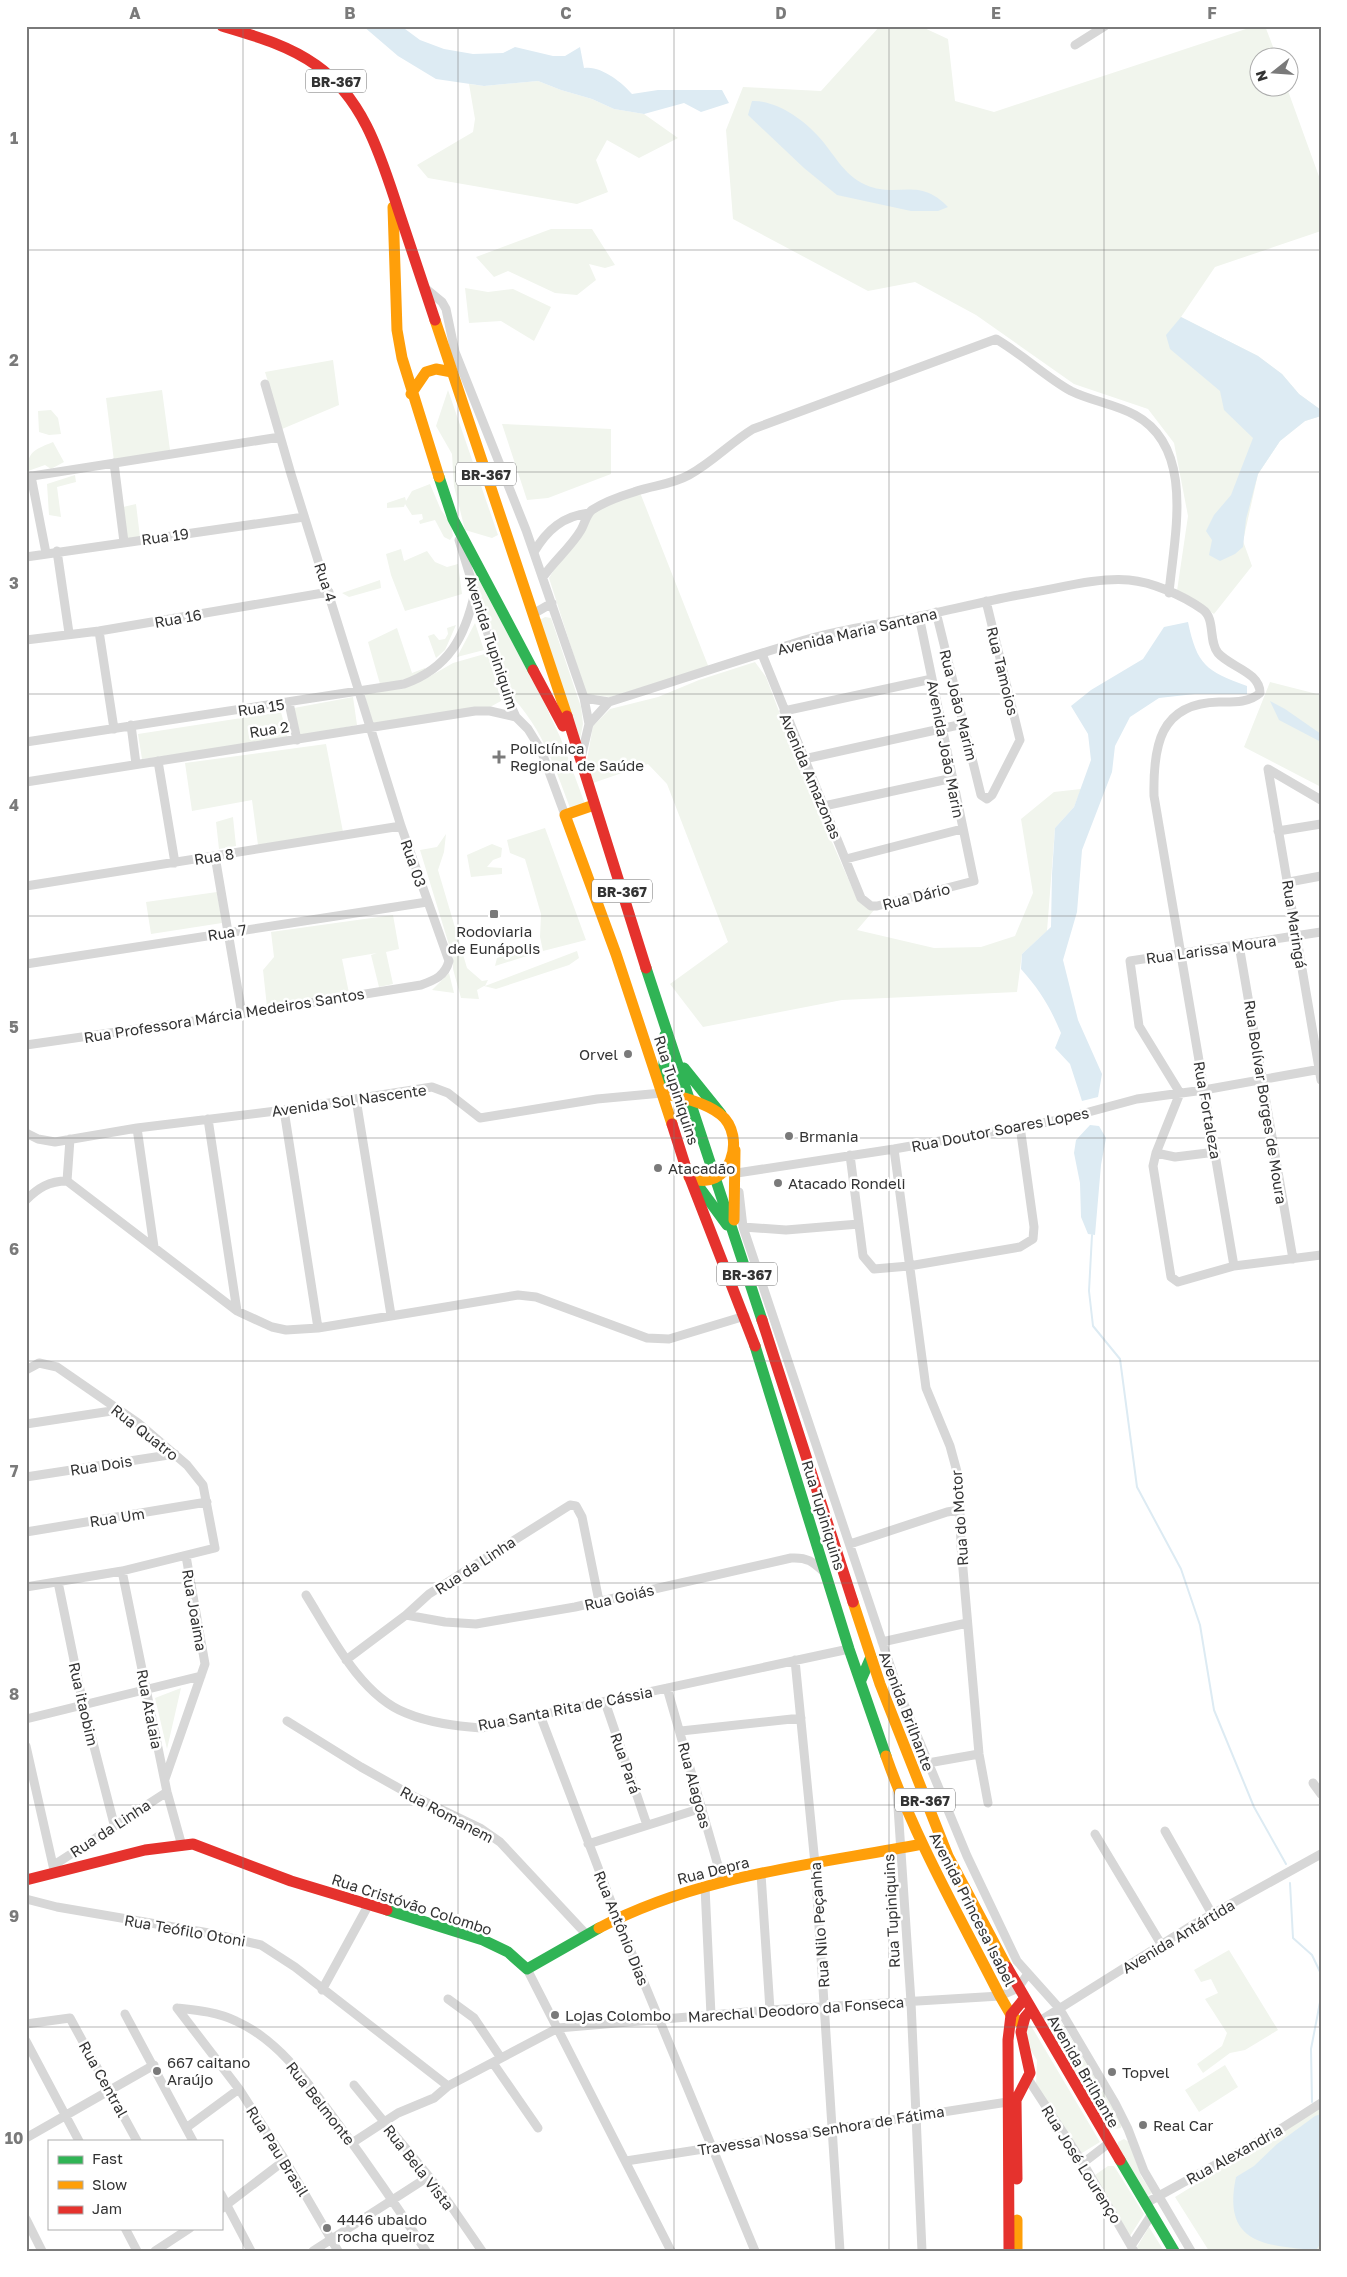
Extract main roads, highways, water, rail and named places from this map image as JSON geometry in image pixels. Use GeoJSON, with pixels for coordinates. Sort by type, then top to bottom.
{"type":"FeatureCollection","features":[{"type":"Feature","properties":{"kind":"main road","name":"BR-367"},"geometry":{"type":"LineString","coordinates":[[222,26],[279,44],[300,53],[330,74],[350,96],[364,117],[378,148],[533,614],[665,1027],[678,1060],[735,1235]]}},
{"type":"Feature","properties":{"kind":"main road","name":"BR-367"},"geometry":{"type":"LineString","coordinates":[[392,194],[398,330],[411,394],[453,519],[579,759]]}},
{"type":"Feature","properties":{"kind":"main road"},"geometry":{"type":"LineString","coordinates":[[411,394],[419,377],[431,368],[452,372]]}},
{"type":"Feature","properties":{"kind":"main road","name":"Rua Tupiniquins"},"geometry":{"type":"LineString","coordinates":[[594,805],[565,815],[616,954],[692,1179],[744,1316],[780,1424],[849,1649],[896,1788]]}},
{"type":"Feature","properties":{"kind":"main road"},"geometry":{"type":"LineString","coordinates":[[665,1027],[661,1089],[721,1114]]}},
{"type":"Feature","properties":{"kind":"main road"},"geometry":{"type":"LineString","coordinates":[[678,1060],[721,1114],[730,1130],[738,1174],[733,1196],[735,1235]]}},
{"type":"Feature","properties":{"kind":"main road"},"geometry":{"type":"LineString","coordinates":[[692,1179],[716,1179],[726,1170],[735,1150]]}},
{"type":"Feature","properties":{"kind":"main road"},"geometry":{"type":"LineString","coordinates":[[692,1179],[735,1235]]}},
{"type":"Feature","properties":{"kind":"main road","name":"Avenida Brilhante"},"geometry":{"type":"LineString","coordinates":[[735,1235],[871,1657],[909,1760],[948,1856],[1024,1999],[1174,2251]]}},
{"type":"Feature","properties":{"kind":"main road"},"geometry":{"type":"LineString","coordinates":[[861,1680],[871,1657]]}},
{"type":"Feature","properties":{"kind":"main road","name":"Avenida Princesa Isabel"},"geometry":{"type":"LineString","coordinates":[[896,1788],[922,1844],[1000,1996],[1011,2015],[1021,2024]]}},
{"type":"Feature","properties":{"kind":"main road","name":"Rua Cristóvão Colombo"},"geometry":{"type":"LineString","coordinates":[[26,1880],[54,1870],[144,1850],[193,1844],[291,1881],[483,1940],[508,1952],[527,1969]]}},
{"type":"Feature","properties":{"kind":"main road","name":"Rua Depra"},"geometry":{"type":"LineString","coordinates":[[527,1969],[586,1934],[666,1898],[761,1874],[922,1844]]}},
{"type":"Feature","properties":{"kind":"main road","name":"Avenida Princesa Isabel"},"geometry":{"type":"LineString","coordinates":[[1011,2015],[1024,1999]]}},
{"type":"Feature","properties":{"kind":"main road"},"geometry":{"type":"LineString","coordinates":[[1012,2101],[1027,2080],[1030,2071],[1021,2038],[1021,2024],[1025,2015],[1031,2010]]}},
{"type":"Feature","properties":{"kind":"main road"},"geometry":{"type":"LineString","coordinates":[[1011,2015],[1008,2040],[1008,2079],[1012,2101],[1017,2251]]}},
{"type":"Feature","properties":{"kind":"main road"},"geometry":{"type":"LineString","coordinates":[[1008,2059],[1028,2060]]}},
{"type":"Feature","properties":{"kind":"main road"},"geometry":{"type":"LineString","coordinates":[[1008,2079],[1027,2080]]}},
{"type":"Feature","properties":{"kind":"main road"},"geometry":{"type":"LineString","coordinates":[[1009,2251],[1013,2147]]}},
{"type":"Feature","properties":{"kind":"waterway"},"geometry":{"type":"LineString","coordinates":[[1092,1235],[1089,1291],[1093,1326],[1120,1359],[1137,1487],[1181,1569],[1200,1625],[1214,1710],[1254,1807],[1286,1864]]}},
{"type":"Feature","properties":{"kind":"waterway"},"geometry":{"type":"LineString","coordinates":[[1290,1883],[1293,1938],[1312,1955],[1321,1974]]}},
{"type":"Feature","properties":{"kind":"waterway"},"geometry":{"type":"LineString","coordinates":[[1312,2102],[1311,2049],[1321,1997]]}},
{"type":"Feature","properties":{"kind":"place","name":"Policlínica Regional de Saúde"},"geometry":{"type":"Point","coordinates":[499,757]}},
{"type":"Feature","properties":{"kind":"place","name":"Rodoviaria de Eunápolis"},"geometry":{"type":"Point","coordinates":[494,914]}},
{"type":"Feature","properties":{"kind":"place","name":"Orvel"},"geometry":{"type":"Point","coordinates":[628,1054]}},
{"type":"Feature","properties":{"kind":"place","name":"Brmania"},"geometry":{"type":"Point","coordinates":[789,1136]}},
{"type":"Feature","properties":{"kind":"place","name":"Atacadão"},"geometry":{"type":"Point","coordinates":[658,1168]}},
{"type":"Feature","properties":{"kind":"place","name":"Atacado Rondeli"},"geometry":{"type":"Point","coordinates":[778,1183]}},
{"type":"Feature","properties":{"kind":"place","name":"Lojas Colombo"},"geometry":{"type":"Point","coordinates":[555,2015]}},
{"type":"Feature","properties":{"kind":"place","name":"667 caitano Araújo"},"geometry":{"type":"Point","coordinates":[157,2071]}},
{"type":"Feature","properties":{"kind":"place","name":"Topvel"},"geometry":{"type":"Point","coordinates":[1112,2072]}},
{"type":"Feature","properties":{"kind":"place","name":"Real Car"},"geometry":{"type":"Point","coordinates":[1143,2125]}},
{"type":"Feature","properties":{"kind":"place","name":"4446 ubaldo rocha queiroz"},"geometry":{"type":"Point","coordinates":[327,2228]}}]}
